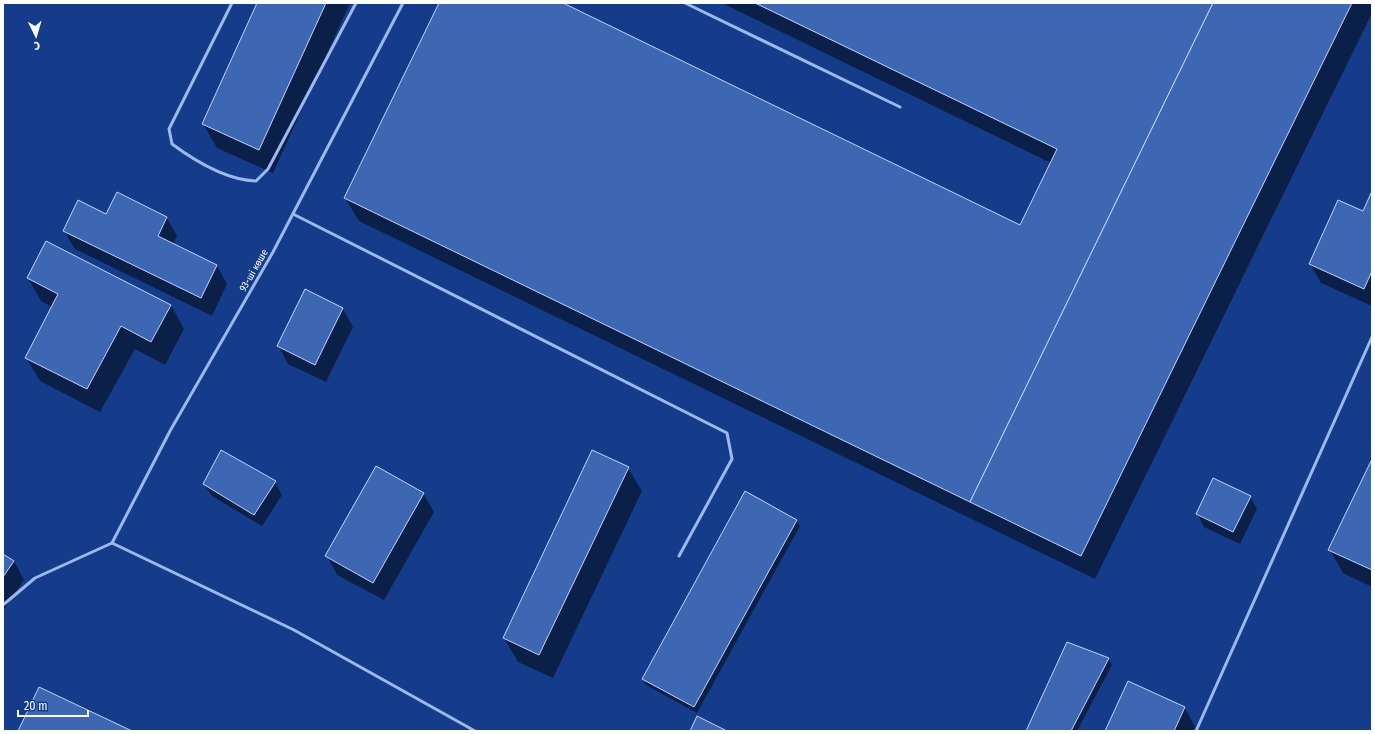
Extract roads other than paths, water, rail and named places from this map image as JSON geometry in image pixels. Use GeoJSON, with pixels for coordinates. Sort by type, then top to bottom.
{"type":"FeatureCollection","features":[{"type":"Feature","properties":{"kind":"lane"},"geometry":{"type":"LineString","coordinates":[[232,3],[169,129],[172,144],[186,154],[230,177],[245,181],[256,181],[268,169],[356,3]]}},
{"type":"Feature","properties":{"kind":"lane","name":"93-ші көше"},"geometry":{"type":"LineString","coordinates":[[112,543],[170,431],[292,214],[402,3]]}},
{"type":"Feature","properties":{"kind":"lane"},"geometry":{"type":"LineString","coordinates":[[685,3],[900,107]]}},
{"type":"Feature","properties":{"kind":"lane"},"geometry":{"type":"LineString","coordinates":[[292,214],[727,433],[732,459],[679,556]]}},
{"type":"Feature","properties":{"kind":"lane"},"geometry":{"type":"LineString","coordinates":[[1196,731],[1372,336]]}},
{"type":"Feature","properties":{"kind":"lane"},"geometry":{"type":"LineString","coordinates":[[3,605],[35,578],[112,543],[294,630],[475,731]]}}]}
